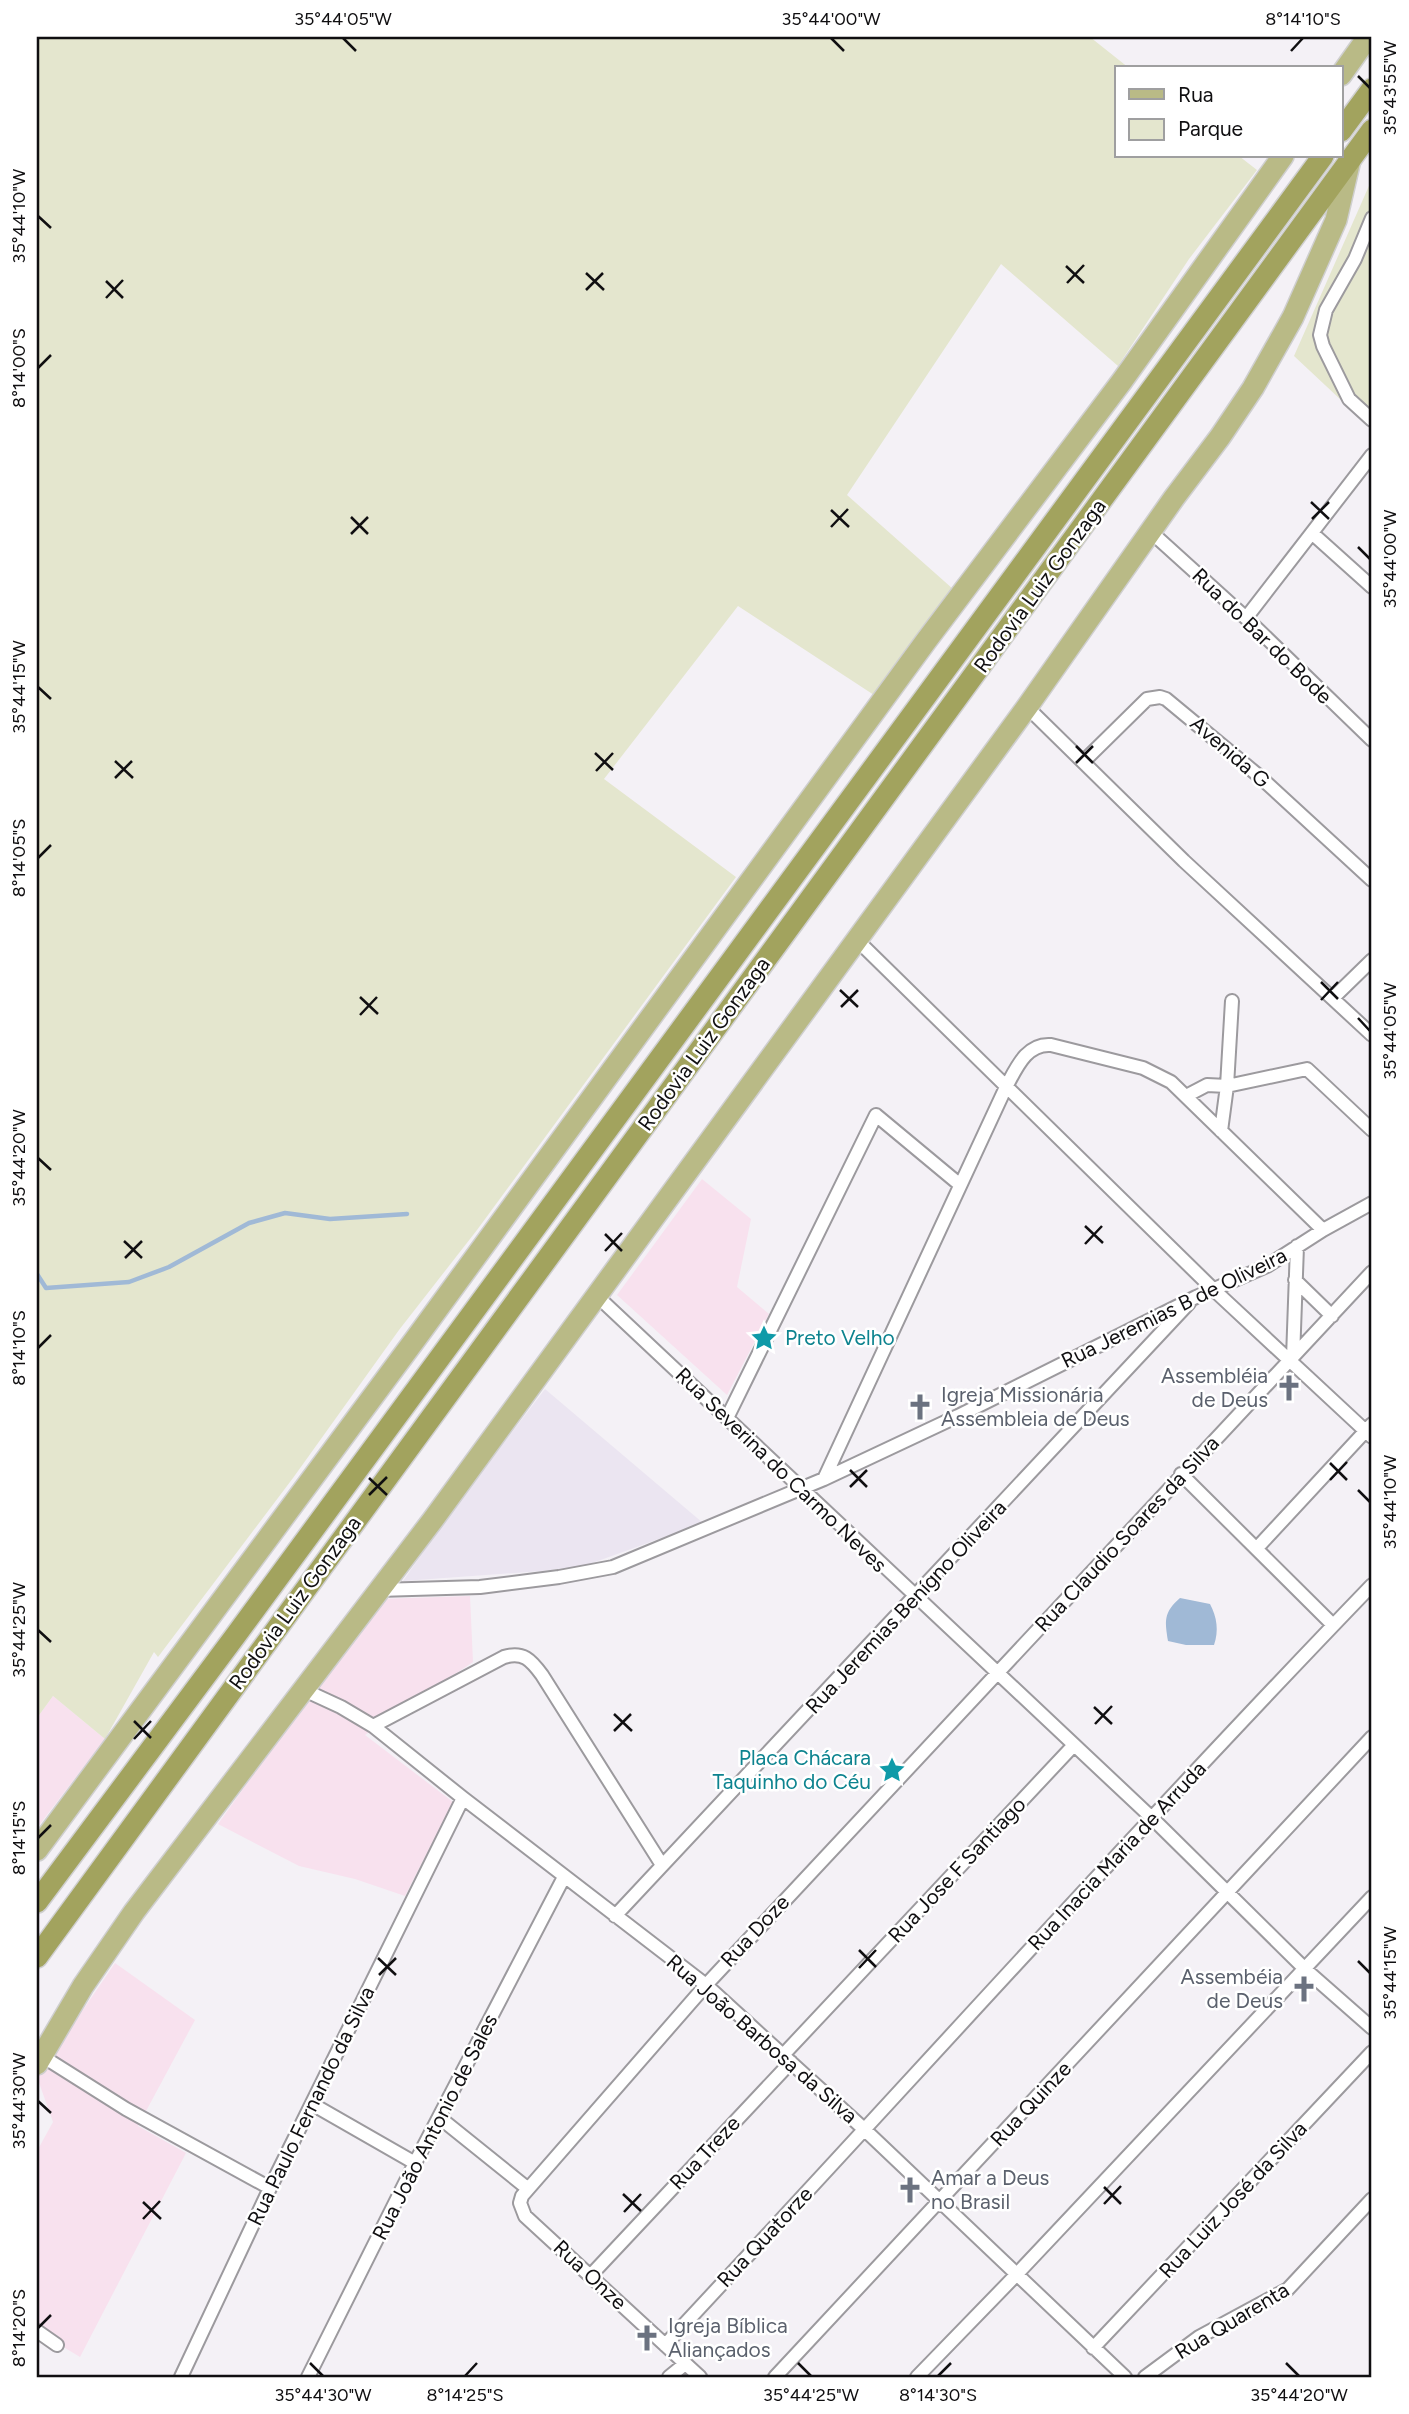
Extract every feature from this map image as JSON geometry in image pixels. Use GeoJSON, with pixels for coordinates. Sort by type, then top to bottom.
{"type":"FeatureCollection","features":[{"type":"Feature","properties":{"kind":"highway"},"geometry":{"type":"LineString","coordinates":[[1342,130],[1372,89]]}},
{"type":"Feature","properties":{"kind":"highway","name":"Rodovia Luiz Gonzaga"},"geometry":{"type":"LineString","coordinates":[[37,1958],[1372,130]]}},
{"type":"Feature","properties":{"kind":"highway","name":"Rodovia Luiz Gonzaga"},"geometry":{"type":"LineString","coordinates":[[37,1902],[1322,158]]}},
{"type":"Feature","properties":{"kind":"main road"},"geometry":{"type":"LineString","coordinates":[[1342,74],[1368,37]]}},
{"type":"Feature","properties":{"kind":"main road"},"geometry":{"type":"LineString","coordinates":[[37,1850],[417,1337],[926,641],[1122,381],[1282,158]]}},
{"type":"Feature","properties":{"kind":"main road"},"geometry":{"type":"LineString","coordinates":[[39,2060],[106,1952],[597,1296],[1027,707],[1253,388],[1293,317],[1336,220],[1350,160]]}},
{"type":"Feature","properties":{"kind":"street"},"geometry":{"type":"LineString","coordinates":[[1372,218],[1355,259],[1326,310],[1321,335],[1349,399],[1372,420]]}},
{"type":"Feature","properties":{"kind":"street"},"geometry":{"type":"LineString","coordinates":[[1246,618],[1372,455]]}},
{"type":"Feature","properties":{"kind":"street","name":"Rua do Bar do Bode"},"geometry":{"type":"LineString","coordinates":[[1151,532],[1246,618],[1372,740]]}},
{"type":"Feature","properties":{"kind":"street"},"geometry":{"type":"LineString","coordinates":[[1313,534],[1372,587]]}},
{"type":"Feature","properties":{"kind":"street","name":"Avenida G"},"geometry":{"type":"LineString","coordinates":[[1083,762],[1147,699],[1166,699],[1259,776],[1372,880]]}},
{"type":"Feature","properties":{"kind":"street"},"geometry":{"type":"LineString","coordinates":[[1027,707],[1184,862],[1372,1035]]}},
{"type":"Feature","properties":{"kind":"street"},"geometry":{"type":"LineString","coordinates":[[857,940],[1214,1290],[1370,1431],[1257,1548]]}},
{"type":"Feature","properties":{"kind":"street"},"geometry":{"type":"LineString","coordinates":[[1333,998],[1372,960]]}},
{"type":"Feature","properties":{"kind":"street"},"geometry":{"type":"LineString","coordinates":[[1221,1131],[1227,1086],[1232,1001]]}},
{"type":"Feature","properties":{"kind":"street"},"geometry":{"type":"LineString","coordinates":[[824,1479],[1006,1087],[1025,1056],[1042,1044],[1143,1068],[1171,1082],[1323,1230]]}},
{"type":"Feature","properties":{"kind":"street"},"geometry":{"type":"LineString","coordinates":[[1186,1096],[1207,1086],[1227,1086],[1307,1069],[1372,1130]]}},
{"type":"Feature","properties":{"kind":"street"},"geometry":{"type":"LineString","coordinates":[[727,1418],[876,1115],[959,1184]]}},
{"type":"Feature","properties":{"kind":"street","name":"Rua Jeremias B de Oliveira"},"geometry":{"type":"LineString","coordinates":[[378,1590],[480,1587],[596,1572],[638,1557],[824,1479],[958,1416],[1196,1297],[1267,1266],[1372,1203]]}},
{"type":"Feature","properties":{"kind":"street"},"geometry":{"type":"LineString","coordinates":[[1291,1360],[1297,1246]]}},
{"type":"Feature","properties":{"kind":"street","name":"Rua Claudio Soares da Silva"},"geometry":{"type":"LineString","coordinates":[[996,1674],[1372,1272]]}},
{"type":"Feature","properties":{"kind":"street"},"geometry":{"type":"LineString","coordinates":[[1295,1279],[1332,1316]]}},
{"type":"Feature","properties":{"kind":"street","name":"Rua Severina do Carmo Neves"},"geometry":{"type":"LineString","coordinates":[[597,1296],[1227,1891]]}},
{"type":"Feature","properties":{"kind":"street","name":"Rua Jeremias Benígno Oliveira"},"geometry":{"type":"LineString","coordinates":[[615,1916],[1196,1297]]}},
{"type":"Feature","properties":{"kind":"street"},"geometry":{"type":"LineString","coordinates":[[1181,1475],[1333,1625]]}},
{"type":"Feature","properties":{"kind":"street","name":"Rua Inacia Maria de Arruda"},"geometry":{"type":"LineString","coordinates":[[865,2130],[1372,1584]]}},
{"type":"Feature","properties":{"kind":"street"},"geometry":{"type":"LineString","coordinates":[[373,1726],[505,1657],[522,1655],[542,1675],[662,1865]]}},
{"type":"Feature","properties":{"kind":"street","name":"Rua Doze"},"geometry":{"type":"LineString","coordinates":[[524,2192],[706,1985],[996,1674]]}},
{"type":"Feature","properties":{"kind":"street","name":"Rua João Barbosa da Silva"},"geometry":{"type":"LineString","coordinates":[[302,1689],[373,1726],[706,1985],[865,2130],[1125,2377]]}},
{"type":"Feature","properties":{"kind":"street","name":"Rua Quinze"},"geometry":{"type":"LineString","coordinates":[[775,2377],[1372,1737]]}},
{"type":"Feature","properties":{"kind":"street","name":"Rua Jose F Santiago"},"geometry":{"type":"LineString","coordinates":[[787,2058],[1073,1746]]}},
{"type":"Feature","properties":{"kind":"street","name":"Rua Paulo Fernando da Silva"},"geometry":{"type":"LineString","coordinates":[[181,2377],[463,1798]]}},
{"type":"Feature","properties":{"kind":"street","name":"Rua João Antonio de Sales"},"geometry":{"type":"LineString","coordinates":[[308,2377],[415,2163],[564,1877]]}},
{"type":"Feature","properties":{"kind":"street"},"geometry":{"type":"LineString","coordinates":[[1227,1891],[1306,1970],[1372,2028]]}},
{"type":"Feature","properties":{"kind":"street"},"geometry":{"type":"LineString","coordinates":[[917,2377],[1306,1970],[1372,1897]]}},
{"type":"Feature","properties":{"kind":"street","name":"Rua Luiz José da Silva"},"geometry":{"type":"LineString","coordinates":[[1093,2348],[1372,2052]]}},
{"type":"Feature","properties":{"kind":"street","name":"Rua Treze"},"geometry":{"type":"LineString","coordinates":[[591,2275],[787,2058]]}},
{"type":"Feature","properties":{"kind":"street"},"geometry":{"type":"LineString","coordinates":[[39,2060],[271,2188]]}},
{"type":"Feature","properties":{"kind":"street"},"geometry":{"type":"LineString","coordinates":[[312,2104],[415,2163]]}},
{"type":"Feature","properties":{"kind":"street"},"geometry":{"type":"LineString","coordinates":[[440,2118],[524,2192]]}},
{"type":"Feature","properties":{"kind":"street","name":"Rua Quatorze"},"geometry":{"type":"LineString","coordinates":[[665,2344],[865,2130]]}},
{"type":"Feature","properties":{"kind":"street","name":"Rua Onze"},"geometry":{"type":"LineString","coordinates":[[524,2192],[520,2203],[525,2216],[700,2377]]}},
{"type":"Feature","properties":{"kind":"street","name":"Rua Quarenta"},"geometry":{"type":"LineString","coordinates":[[1145,2377],[1199,2337],[1288,2289],[1372,2199]]}},
{"type":"Feature","properties":{"kind":"street"},"geometry":{"type":"LineString","coordinates":[[37,2331],[57,2345]]}},
{"type":"Feature","properties":{"kind":"street"},"geometry":{"type":"LineString","coordinates":[[669,2377],[685,2364]]}},
{"type":"Feature","properties":{"kind":"shaded area"},"geometry":{"type":"Polygon","coordinates":[[[702,1179],[751,1219],[737,1287],[769,1314],[727,1395],[617,1295],[702,1179]]]}},
{"type":"Feature","properties":{"kind":"shaded area"},"geometry":{"type":"Polygon","coordinates":[[[545,1389],[703,1523],[584,1566],[403,1581],[453,1509],[545,1389]]]}},
{"type":"Feature","properties":{"kind":"shaded area"},"geometry":{"type":"Polygon","coordinates":[[[470,1596],[473,1662],[365,1735],[453,1802],[405,1896],[355,1879],[299,1866],[218,1824],[379,1599],[470,1596]]]}},
{"type":"Feature","properties":{"kind":"shaded area"},"geometry":{"type":"Polygon","coordinates":[[[53,1696],[105,1739],[37,1828],[37,1718],[53,1696]]]}},
{"type":"Feature","properties":{"kind":"shaded area"},"geometry":{"type":"Polygon","coordinates":[[[115,1963],[195,2020],[138,2126],[186,2153],[80,2357],[37,2331],[37,2151],[53,2122],[37,2077],[115,1963]]]}},
{"type":"Feature","properties":{"kind":"green space"},"geometry":{"type":"Polygon","coordinates":[[[37,37],[1090,37],[1126,66],[1115,66],[1115,158],[1242,158],[1257,170],[1189,259],[1118,366],[1001,264],[847,495],[953,589],[874,695],[738,606],[604,779],[736,877],[477,1230],[399,1330],[293,1478],[158,1657],[154,1652],[105,1739],[53,1696],[37,1718],[37,37]]]}},
{"type":"Feature","properties":{"kind":"green space"},"geometry":{"type":"Polygon","coordinates":[[[1372,179],[1372,429],[1294,356],[1372,179]]]}},
{"type":"Feature","properties":{"kind":"water"},"geometry":{"type":"Polygon","coordinates":[[[1180,1598],[1210,1604],[1216,1624],[1214,1645],[1186,1645],[1168,1641],[1166,1618],[1180,1598]]]}},
{"type":"Feature","properties":{"kind":"waterway"},"geometry":{"type":"LineString","coordinates":[[37,1274],[46,1288],[129,1282],[169,1267],[249,1223],[285,1213],[330,1219],[407,1214]]}},
{"type":"Feature","properties":{"kind":"place","name":"Preto Velho"},"geometry":{"type":"Point","coordinates":[764,1338]}},
{"type":"Feature","properties":{"kind":"place","name":"Assembléia de Deus"},"geometry":{"type":"Point","coordinates":[1289,1388]}},
{"type":"Feature","properties":{"kind":"place","name":"Igreja Missionária Assembleia de Deus"},"geometry":{"type":"Point","coordinates":[920,1407]}},
{"type":"Feature","properties":{"kind":"place","name":"Placa Chácara Taquinho do Céu"},"geometry":{"type":"Point","coordinates":[892,1770]}},
{"type":"Feature","properties":{"kind":"place","name":"Assembéia de Deus"},"geometry":{"type":"Point","coordinates":[1304,1989]}},
{"type":"Feature","properties":{"kind":"place","name":"Amar a Deus no Brasil"},"geometry":{"type":"Point","coordinates":[910,2190]}},
{"type":"Feature","properties":{"kind":"place","name":"Igreja Bíblica Aliançados"},"geometry":{"type":"Point","coordinates":[647,2338]}}]}
